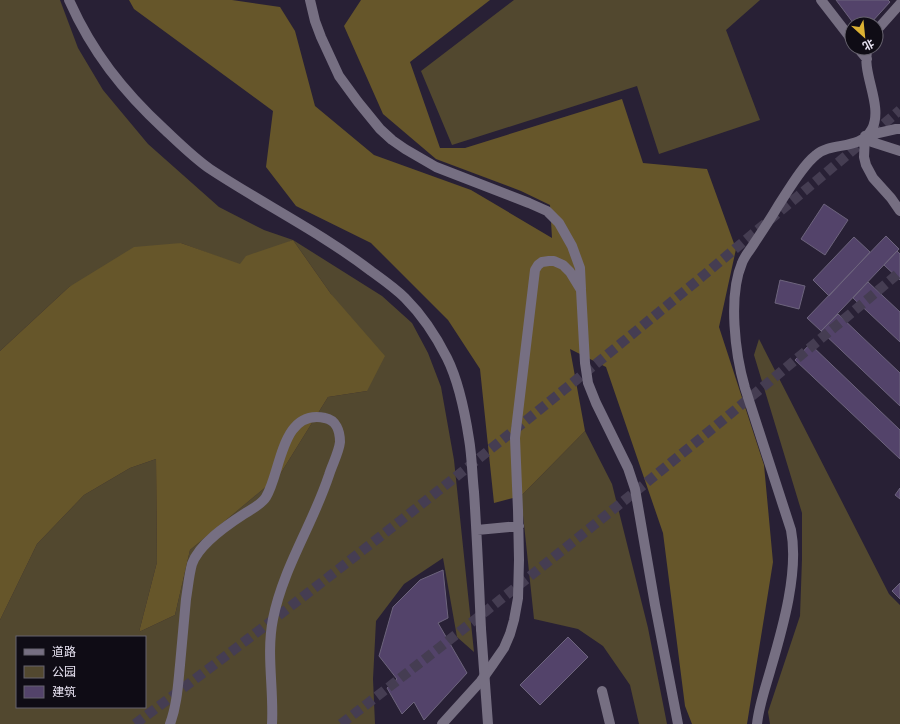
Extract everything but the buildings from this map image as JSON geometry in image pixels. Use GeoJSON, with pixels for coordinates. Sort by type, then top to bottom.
{"type":"FeatureCollection","features":[{"type":"Feature","properties":{"kind":"street"},"geometry":{"type":"LineString","coordinates":[[70,0],[78,20],[108,68],[151,117],[175,140],[209,168],[337,247],[362,264],[404,297],[431,331],[447,358],[458,387],[470,441],[477,530],[481,629],[488,724]]}},
{"type":"Feature","properties":{"kind":"street"},"geometry":{"type":"LineString","coordinates":[[310,0],[321,37],[339,76],[380,129],[405,149],[436,167],[547,211],[559,223],[572,246],[580,268],[585,363],[588,382],[601,414],[628,468],[635,489],[655,606],[678,724]]}},
{"type":"Feature","properties":{"kind":"street"},"geometry":{"type":"LineString","coordinates":[[821,0],[844,30]]}},
{"type":"Feature","properties":{"kind":"street"},"geometry":{"type":"LineString","coordinates":[[884,22],[900,4]]}},
{"type":"Feature","properties":{"kind":"street"},"geometry":{"type":"LineString","coordinates":[[864,56],[867,60]]}},
{"type":"Feature","properties":{"kind":"street"},"geometry":{"type":"LineString","coordinates":[[757,724],[761,703],[783,622],[793,563],[793,550],[791,530],[739,366],[734,303],[737,279],[743,260],[808,162],[816,154],[826,149],[861,140],[871,130],[876,115],[872,88],[867,69],[866,56]]}},
{"type":"Feature","properties":{"kind":"street"},"geometry":{"type":"LineString","coordinates":[[865,136],[900,129]]}},
{"type":"Feature","properties":{"kind":"street"},"geometry":{"type":"LineString","coordinates":[[865,136],[872,142],[900,151]]}},
{"type":"Feature","properties":{"kind":"street"},"geometry":{"type":"LineString","coordinates":[[865,136],[864,157],[866,165],[873,178],[891,198],[900,211]]}},
{"type":"Feature","properties":{"kind":"street"},"geometry":{"type":"LineString","coordinates":[[442,724],[481,681],[504,648],[514,620],[518,598],[519,560],[515,438],[536,270],[538,265],[549,260],[563,265],[570,272],[581,290]]}},
{"type":"Feature","properties":{"kind":"street"},"geometry":{"type":"LineString","coordinates":[[170,724],[178,688],[189,578],[195,558],[199,551],[211,539],[264,500],[270,490],[280,455],[295,426],[299,422],[312,417],[322,417],[332,420],[336,425],[339,431],[340,444],[322,495],[290,566],[273,618],[270,639],[273,706],[272,724]]}},
{"type":"Feature","properties":{"kind":"street"},"geometry":{"type":"LineString","coordinates":[[477,530],[519,526]]}},
{"type":"Feature","properties":{"kind":"street"},"geometry":{"type":"LineString","coordinates":[[602,691],[610,724]]}},
{"type":"Feature","properties":{"kind":"green space"},"geometry":{"type":"Polygon","coordinates":[[[0,0],[60,0],[78,48],[103,90],[148,144],[219,207],[264,230],[293,240],[240,265],[181,243],[69,287],[0,351],[0,0]]]}},
{"type":"Feature","properties":{"kind":"green space"},"geometry":{"type":"Polygon","coordinates":[[[514,0],[760,0],[726,30],[760,120],[659,154],[637,86],[452,145],[421,71],[514,0]]]}},
{"type":"Feature","properties":{"kind":"green space"},"geometry":{"type":"Polygon","coordinates":[[[293,240],[382,296],[412,323],[428,353],[441,387],[454,460],[474,652],[457,637],[443,558],[404,584],[376,621],[373,679],[375,724],[0,724],[0,620],[37,544],[84,495],[130,468],[156,459],[157,562],[139,632],[175,615],[190,550],[279,476],[328,397],[367,391],[331,294],[293,240]]]}},
{"type":"Feature","properties":{"kind":"green space"},"geometry":{"type":"Polygon","coordinates":[[[759,339],[889,594],[900,605],[900,724],[770,724],[768,712],[800,616],[802,513],[754,355],[759,339]]]}},
{"type":"Feature","properties":{"kind":"green space"},"geometry":{"type":"Polygon","coordinates":[[[585,431],[612,484],[648,628],[667,724],[639,724],[630,685],[603,646],[578,629],[534,619],[521,496],[585,431]]]}},
{"type":"Feature","properties":{"kind":"shaded area"},"geometry":{"type":"Polygon","coordinates":[[[129,0],[232,0],[280,7],[295,31],[315,106],[374,155],[471,190],[552,238],[550,205],[521,191],[436,159],[383,114],[344,26],[361,0],[490,0],[410,62],[440,148],[465,148],[622,99],[643,163],[707,169],[736,249],[719,327],[764,465],[773,562],[747,724],[692,724],[685,706],[663,533],[606,367],[570,349],[585,431],[521,496],[494,503],[480,369],[448,320],[371,243],[296,206],[266,167],[273,111],[134,9],[129,0]]]}},
{"type":"Feature","properties":{"kind":"shaded area"},"geometry":{"type":"Polygon","coordinates":[[[293,240],[331,294],[385,356],[367,391],[328,397],[279,476],[190,550],[175,615],[139,632],[157,562],[156,459],[130,468],[84,495],[37,544],[0,620],[0,351],[69,287],[134,247],[181,243],[240,264],[246,256],[293,240]]]}},
{"type":"Feature","properties":{"kind":"tunnel"},"geometry":{"type":"LineString","coordinates":[[135,724],[280,615],[493,447],[704,275],[900,110]]}},
{"type":"Feature","properties":{"kind":"tunnel"},"geometry":{"type":"LineString","coordinates":[[341,724],[483,614],[623,501],[900,272]]}}]}
